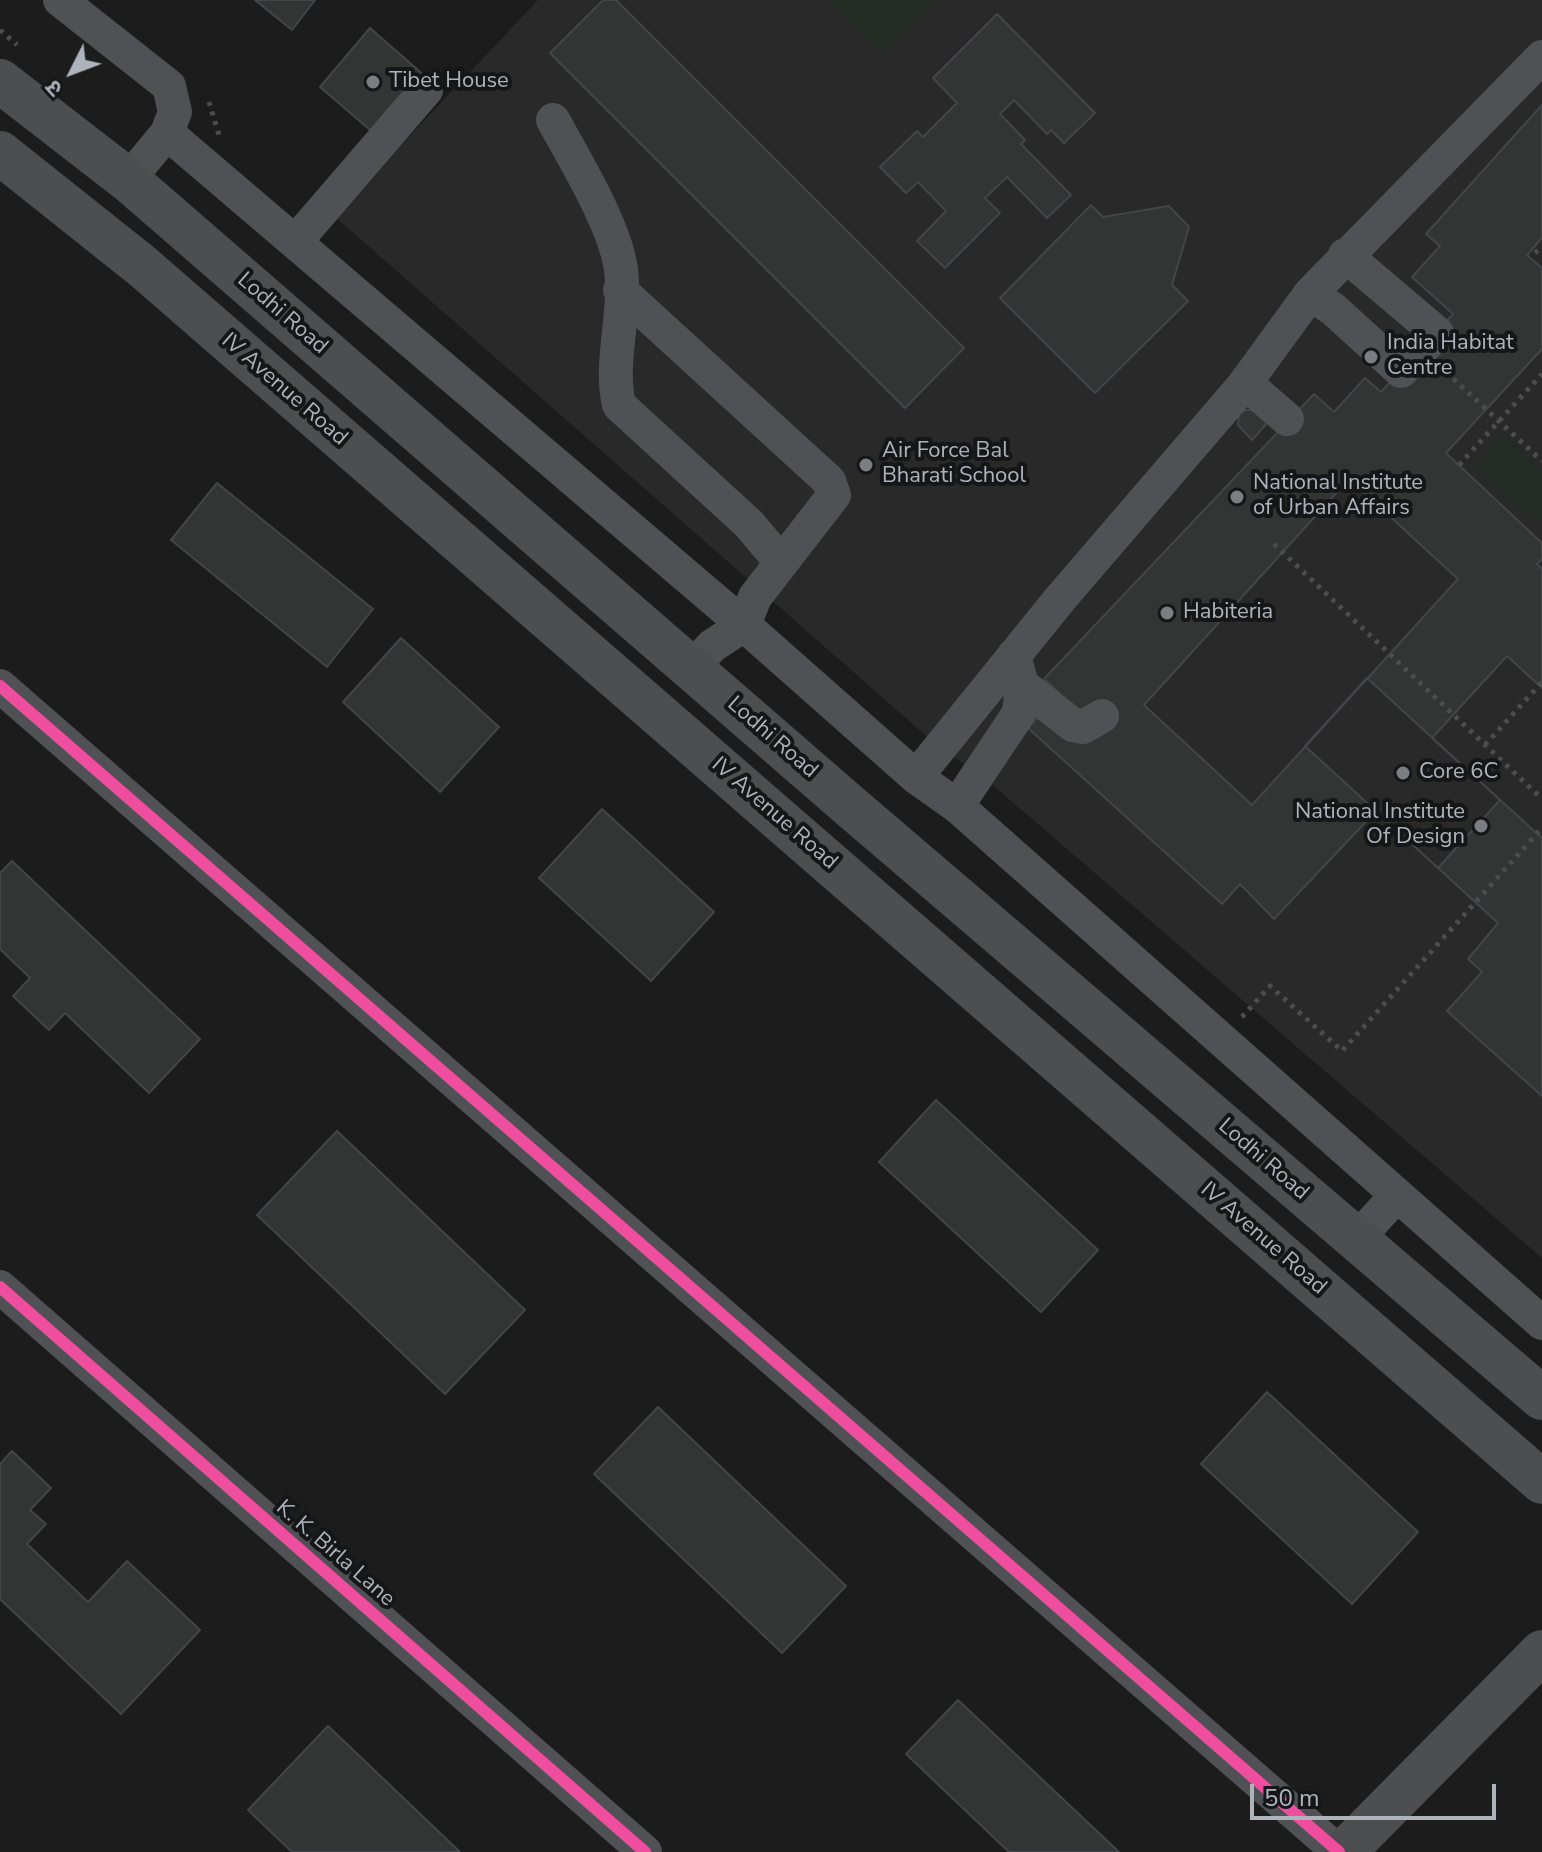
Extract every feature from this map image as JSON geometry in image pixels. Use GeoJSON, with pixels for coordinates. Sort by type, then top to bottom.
{"type":"FeatureCollection","features":[{"type":"Feature","properties":{"kind":"main road","name":"Lodhi Road"},"geometry":{"type":"LineString","coordinates":[[0,81],[128,180],[1542,1398]]}},
{"type":"Feature","properties":{"kind":"main road","name":"IV Avenue Road"},"geometry":{"type":"LineString","coordinates":[[0,153],[142,266],[1542,1482]]}},
{"type":"Feature","properties":{"kind":"main road"},"geometry":{"type":"LineString","coordinates":[[1342,1852],[1542,1652]]}},
{"type":"Feature","properties":{"kind":"main road"},"geometry":{"type":"LineString","coordinates":[[1385,1852],[1542,1691]]}},
{"type":"Feature","properties":{"kind":"street"},"geometry":{"type":"LineString","coordinates":[[60,0],[169,86],[175,112],[167,133],[128,180]]}},
{"type":"Feature","properties":{"kind":"street"},"geometry":{"type":"LineString","coordinates":[[916,777],[1018,670],[1322,302],[1345,255],[1542,57]]}},
{"type":"Feature","properties":{"kind":"street"},"geometry":{"type":"LineString","coordinates":[[296,241],[426,90]]}},
{"type":"Feature","properties":{"kind":"street"},"geometry":{"type":"LineString","coordinates":[[553,120],[587,183],[620,259],[614,383],[619,405],[749,524],[781,562]]}},
{"type":"Feature","properties":{"kind":"street"},"geometry":{"type":"LineString","coordinates":[[167,133],[744,625],[916,777],[957,806],[1219,1041],[1542,1323]]}},
{"type":"Feature","properties":{"kind":"street"},"geometry":{"type":"LineString","coordinates":[[1322,302],[1401,371],[1437,333],[1345,255]]}},
{"type":"Feature","properties":{"kind":"street"},"geometry":{"type":"LineString","coordinates":[[620,290],[829,481],[834,495],[755,597],[744,625],[712,646],[692,668]]}},
{"type":"Feature","properties":{"kind":"street"},"geometry":{"type":"LineString","coordinates":[[1369,342],[1406,304]]}},
{"type":"Feature","properties":{"kind":"street"},"geometry":{"type":"LineString","coordinates":[[1250,389],[1287,419]]}},
{"type":"Feature","properties":{"kind":"street"},"geometry":{"type":"LineString","coordinates":[[1018,670],[1073,725],[1083,727],[1102,716]]}},
{"type":"Feature","properties":{"kind":"street"},"geometry":{"type":"LineString","coordinates":[[957,806],[1019,713],[1018,670]]}},
{"type":"Feature","properties":{"kind":"street"},"geometry":{"type":"LineString","coordinates":[[0,686],[1342,1852]]}},
{"type":"Feature","properties":{"kind":"street"},"geometry":{"type":"LineString","coordinates":[[1356,1240],[1396,1196]]}},
{"type":"Feature","properties":{"kind":"street","name":"K. K. Birla Lane"},"geometry":{"type":"LineString","coordinates":[[0,1287],[645,1852]]}},
{"type":"Feature","properties":{"kind":"path"},"geometry":{"type":"LineString","coordinates":[[1535,253],[1542,246]]}},
{"type":"Feature","properties":{"kind":"path"},"geometry":{"type":"LineString","coordinates":[[1422,349],[1542,461]]}},
{"type":"Feature","properties":{"kind":"path"},"geometry":{"type":"LineString","coordinates":[[1459,465],[1542,374]]}},
{"type":"Feature","properties":{"kind":"path"},"geometry":{"type":"LineString","coordinates":[[1274,544],[1542,799]]}},
{"type":"Feature","properties":{"kind":"path"},"geometry":{"type":"LineString","coordinates":[[1485,745],[1542,682]]}},
{"type":"Feature","properties":{"kind":"path"},"geometry":{"type":"LineString","coordinates":[[1219,1041],[1270,986],[1342,1051],[1542,828]]}},
{"type":"Feature","properties":{"kind":"shaded area"},"geometry":{"type":"Polygon","coordinates":[[[538,0],[1542,0],[1542,1258],[981,775],[940,748],[334,216],[538,0]]]}},
{"type":"Feature","properties":{"kind":"shaded area"},"geometry":{"type":"Polygon","coordinates":[[[832,0],[938,0],[884,55],[830,3],[832,0]]]}},
{"type":"Feature","properties":{"kind":"shaded area"},"geometry":{"type":"Polygon","coordinates":[[[1503,432],[1542,469],[1542,520],[1533,521],[1473,467],[1503,432]]]}},
{"type":"Feature","properties":{"kind":"building"},"geometry":{"type":"Polygon","coordinates":[[[255,0],[315,0],[292,30],[255,0]]]}},
{"type":"Feature","properties":{"kind":"building"},"geometry":{"type":"Polygon","coordinates":[[[603,0],[616,0],[964,348],[905,408],[550,53],[603,0]]]}},
{"type":"Feature","properties":{"kind":"building"},"geometry":{"type":"Polygon","coordinates":[[[997,14],[1095,113],[1064,143],[1051,130],[1047,134],[1014,100],[1000,114],[1025,140],[1021,144],[1071,195],[1047,218],[1007,177],[985,198],[1000,213],[945,268],[917,241],[946,211],[918,182],[906,193],[880,167],[917,131],[923,137],[957,103],[933,78],[997,14]]]}},
{"type":"Feature","properties":{"kind":"building","name":"Tibet House"},"geometry":{"type":"Polygon","coordinates":[[[370,28],[426,77],[376,135],[320,87],[370,28]]]}},
{"type":"Feature","properties":{"kind":"building"},"geometry":{"type":"Polygon","coordinates":[[[1542,105],[1542,238],[1527,255],[1542,268],[1542,349],[1446,453],[1542,543],[1542,559],[1537,564],[1542,569],[1542,688],[1507,656],[1432,738],[1542,838],[1542,1096],[1447,1011],[1482,972],[1468,959],[1498,923],[1376,811],[1274,919],[1240,884],[1222,904],[1028,728],[1059,693],[1044,679],[1314,394],[1334,412],[1365,378],[1381,392],[1453,314],[1412,277],[1440,246],[1426,234],[1542,105]],[[1349,479],[1144,705],[1252,805],[1458,579],[1349,479]]]}},
{"type":"Feature","properties":{"kind":"building"},"geometry":{"type":"Polygon","coordinates":[[[1091,205],[1103,217],[1169,206],[1189,227],[1172,285],[1188,301],[1095,393],[1000,298],[1091,205]]]}},
{"type":"Feature","properties":{"kind":"building"},"geometry":{"type":"Polygon","coordinates":[[[1252,410],[1267,423],[1252,440],[1238,425],[1239,414],[1252,410]]]}},
{"type":"Feature","properties":{"kind":"building"},"geometry":{"type":"Polygon","coordinates":[[[217,483],[373,609],[327,667],[171,540],[217,483]]]}},
{"type":"Feature","properties":{"kind":"building"},"geometry":{"type":"Polygon","coordinates":[[[401,638],[499,727],[440,792],[343,702],[401,638]]]}},
{"type":"Feature","properties":{"kind":"building","name":"Core 6C"},"geometry":{"type":"Polygon","coordinates":[[[1367,678],[1500,800],[1438,868],[1305,746],[1367,678]]]}},
{"type":"Feature","properties":{"kind":"building"},"geometry":{"type":"Polygon","coordinates":[[[602,809],[714,912],[651,981],[539,878],[602,809]]]}},
{"type":"Feature","properties":{"kind":"building"},"geometry":{"type":"Polygon","coordinates":[[[12,861],[200,1039],[149,1093],[65,1013],[49,1030],[13,996],[30,978],[0,949],[0,873],[12,861]]]}},
{"type":"Feature","properties":{"kind":"building"},"geometry":{"type":"Polygon","coordinates":[[[936,1100],[1098,1250],[1041,1312],[879,1162],[936,1100]]]}},
{"type":"Feature","properties":{"kind":"building"},"geometry":{"type":"Polygon","coordinates":[[[337,1131],[525,1310],[445,1394],[257,1215],[337,1131]]]}},
{"type":"Feature","properties":{"kind":"building"},"geometry":{"type":"Polygon","coordinates":[[[1267,1392],[1418,1532],[1352,1604],[1201,1464],[1267,1392]]]}},
{"type":"Feature","properties":{"kind":"building"},"geometry":{"type":"Polygon","coordinates":[[[658,1407],[846,1586],[782,1653],[594,1474],[658,1407]]]}},
{"type":"Feature","properties":{"kind":"building"},"geometry":{"type":"Polygon","coordinates":[[[12,1451],[51,1488],[30,1510],[46,1524],[27,1544],[88,1602],[127,1561],[200,1630],[121,1714],[0,1599],[0,1464],[12,1451]]]}},
{"type":"Feature","properties":{"kind":"building"},"geometry":{"type":"Polygon","coordinates":[[[958,1700],[1119,1852],[1009,1852],[906,1754],[958,1700]]]}},
{"type":"Feature","properties":{"kind":"building"},"geometry":{"type":"Polygon","coordinates":[[[328,1726],[460,1852],[292,1852],[248,1810],[328,1726]]]}},
{"type":"Feature","properties":{"kind":"cycle path"},"geometry":{"type":"LineString","coordinates":[[0,686],[1339,1852]]}},
{"type":"Feature","properties":{"kind":"cycle path"},"geometry":{"type":"LineString","coordinates":[[0,1287],[645,1852]]}},
{"type":"Feature","properties":{"kind":"place","name":"Tibet House"},"geometry":{"type":"Point","coordinates":[373,82]}},
{"type":"Feature","properties":{"kind":"place","name":"India Habitat Centre"},"geometry":{"type":"Point","coordinates":[1371,357]}},
{"type":"Feature","properties":{"kind":"place","name":"Air Force Bal Bharati School"},"geometry":{"type":"Point","coordinates":[866,465]}},
{"type":"Feature","properties":{"kind":"place","name":"National Institute of Urban Affairs"},"geometry":{"type":"Point","coordinates":[1237,497]}},
{"type":"Feature","properties":{"kind":"place","name":"Habiteria"},"geometry":{"type":"Point","coordinates":[1167,613]}},
{"type":"Feature","properties":{"kind":"place","name":"Core 6C"},"geometry":{"type":"Point","coordinates":[1403,773]}},
{"type":"Feature","properties":{"kind":"place","name":"National Institute Of Design"},"geometry":{"type":"Point","coordinates":[1481,826]}}]}
